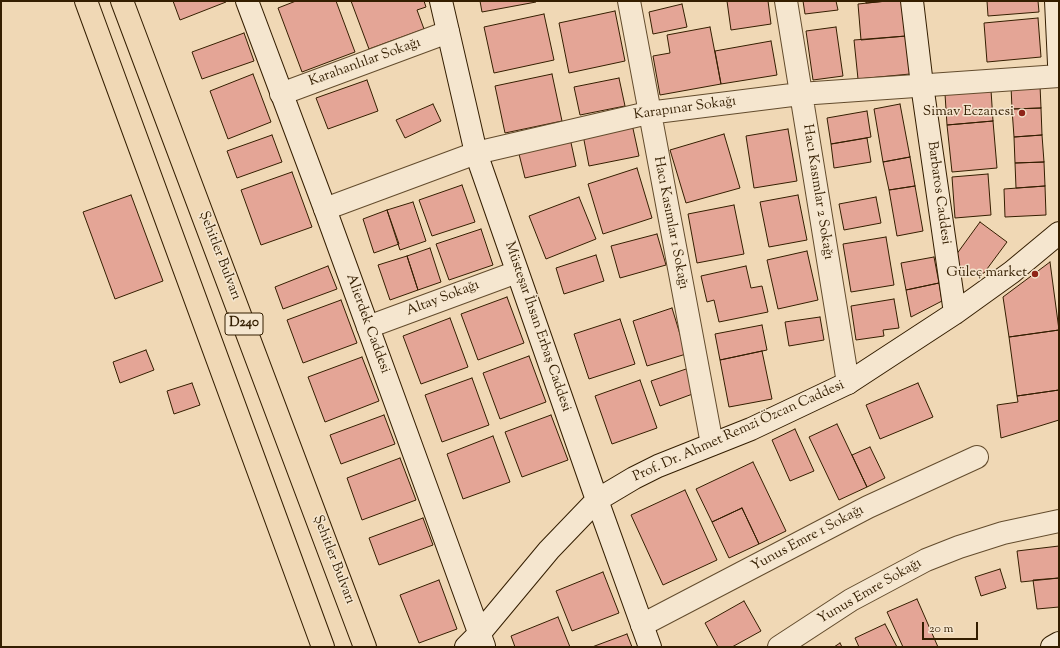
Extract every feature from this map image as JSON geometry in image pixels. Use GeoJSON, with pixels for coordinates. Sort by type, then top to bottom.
{"type":"FeatureCollection","features":[{"type":"Feature","properties":{"kind":"main road","name":"D240"},"geometry":{"type":"LineString","coordinates":[[86,1],[323,647]]}},
{"type":"Feature","properties":{"kind":"main road","name":"Şehitler Bulvarı"},"geometry":{"type":"LineString","coordinates":[[122,1],[365,647]]}},
{"type":"Feature","properties":{"kind":"street","name":"Alierdek Caddesi"},"geometry":{"type":"LineString","coordinates":[[248,1],[368,327],[476,643]]}},
{"type":"Feature","properties":{"kind":"street","name":"Müsteşar İhsan Erbaş Caddesi"},"geometry":{"type":"LineString","coordinates":[[441,1],[476,153],[650,647]]}},
{"type":"Feature","properties":{"kind":"street","name":"Hacı Kasımlar 1 Sokağı"},"geometry":{"type":"LineString","coordinates":[[629,1],[648,113],[712,444]]}},
{"type":"Feature","properties":{"kind":"street","name":"Hacı Kasımlar 2 Sokağı"},"geometry":{"type":"LineString","coordinates":[[786,1],[848,383]]}},
{"type":"Feature","properties":{"kind":"street","name":"Barbaros Caddesi"},"geometry":{"type":"LineString","coordinates":[[912,1],[922,85],[955,313]]}},
{"type":"Feature","properties":{"kind":"street"},"geometry":{"type":"LineString","coordinates":[[1056,1],[1059,64]]}},
{"type":"Feature","properties":{"kind":"street","name":"Karahanlılar Sokağı"},"geometry":{"type":"LineString","coordinates":[[281,94],[448,32]]}},
{"type":"Feature","properties":{"kind":"street","name":"Karapınar Sokağı"},"geometry":{"type":"LineString","coordinates":[[325,209],[476,153],[648,113],[800,94],[1059,76]]}},
{"type":"Feature","properties":{"kind":"street","name":"Prof. Dr. Ahmet Remzi Özcan Caddesi"},"geometry":{"type":"LineString","coordinates":[[476,643],[549,550],[597,500],[634,478],[658,466],[791,412],[848,383],[955,313],[1012,272],[1059,233]]}},
{"type":"Feature","properties":{"kind":"street","name":"Altay Sokağı"},"geometry":{"type":"LineString","coordinates":[[368,327],[517,272]]}},
{"type":"Feature","properties":{"kind":"street","name":"Yunus Emre 1 Sokağı"},"geometry":{"type":"LineString","coordinates":[[642,625],[868,507],[977,457]]}},
{"type":"Feature","properties":{"kind":"street","name":"Yunus Emre Sokağı"},"geometry":{"type":"LineString","coordinates":[[778,647],[851,600],[926,560],[959,547],[1003,533],[1059,521]]}},
{"type":"Feature","properties":{"kind":"street"},"geometry":{"type":"LineString","coordinates":[[1052,647],[1059,643]]}},
{"type":"Feature","properties":{"kind":"building"},"geometry":{"type":"Polygon","coordinates":[[[173,1],[226,1],[226,2],[180,20],[173,1]]]}},
{"type":"Feature","properties":{"kind":"building"},"geometry":{"type":"Polygon","coordinates":[[[296,1],[336,1],[355,52],[302,72],[278,8],[296,1]]]}},
{"type":"Feature","properties":{"kind":"building"},"geometry":{"type":"Polygon","coordinates":[[[351,1],[424,1],[426,7],[417,10],[424,29],[369,49],[351,1]]]}},
{"type":"Feature","properties":{"kind":"building"},"geometry":{"type":"Polygon","coordinates":[[[480,1],[536,1],[536,2],[482,12],[480,1]]]}},
{"type":"Feature","properties":{"kind":"building"},"geometry":{"type":"Polygon","coordinates":[[[727,1],[768,1],[771,24],[731,30],[727,1]]]}},
{"type":"Feature","properties":{"kind":"building"},"geometry":{"type":"Polygon","coordinates":[[[803,1],[836,1],[838,10],[805,14],[803,1]]]}},
{"type":"Feature","properties":{"kind":"building"},"geometry":{"type":"Polygon","coordinates":[[[866,1],[887,1],[866,3],[866,1]]]}},
{"type":"Feature","properties":{"kind":"building"},"geometry":{"type":"Polygon","coordinates":[[[903,1],[906,36],[861,40],[858,4],[903,1]]]}},
{"type":"Feature","properties":{"kind":"building"},"geometry":{"type":"Polygon","coordinates":[[[987,1],[1038,1],[1039,12],[988,16],[987,1]]]}},
{"type":"Feature","properties":{"kind":"building"},"geometry":{"type":"Polygon","coordinates":[[[682,4],[687,27],[653,34],[649,12],[682,4]]]}},
{"type":"Feature","properties":{"kind":"building"},"geometry":{"type":"Polygon","coordinates":[[[615,11],[625,61],[569,73],[559,23],[615,11]]]}},
{"type":"Feature","properties":{"kind":"building"},"geometry":{"type":"Polygon","coordinates":[[[544,14],[554,60],[494,73],[484,27],[544,14]]]}},
{"type":"Feature","properties":{"kind":"building"},"geometry":{"type":"Polygon","coordinates":[[[1038,18],[1041,57],[987,62],[984,23],[1038,18]]]}},
{"type":"Feature","properties":{"kind":"building"},"geometry":{"type":"Polygon","coordinates":[[[710,27],[721,84],[660,95],[653,56],[670,53],[667,35],[710,27]]]}},
{"type":"Feature","properties":{"kind":"building"},"geometry":{"type":"Polygon","coordinates":[[[836,27],[843,76],[813,80],[806,31],[836,27]]]}},
{"type":"Feature","properties":{"kind":"building"},"geometry":{"type":"Polygon","coordinates":[[[244,33],[254,61],[202,79],[192,52],[244,33]]]}},
{"type":"Feature","properties":{"kind":"building"},"geometry":{"type":"Polygon","coordinates":[[[906,36],[910,74],[858,79],[854,40],[906,36]]]}},
{"type":"Feature","properties":{"kind":"building"},"geometry":{"type":"Polygon","coordinates":[[[771,41],[777,75],[721,84],[715,51],[771,41]]]}},
{"type":"Feature","properties":{"kind":"building"},"geometry":{"type":"Polygon","coordinates":[[[253,74],[271,122],[228,139],[210,91],[253,74]]]}},
{"type":"Feature","properties":{"kind":"building"},"geometry":{"type":"Polygon","coordinates":[[[552,74],[562,121],[505,133],[495,86],[552,74]]]}},
{"type":"Feature","properties":{"kind":"building"},"geometry":{"type":"Polygon","coordinates":[[[619,78],[625,106],[580,115],[574,87],[619,78]]]}},
{"type":"Feature","properties":{"kind":"building"},"geometry":{"type":"Polygon","coordinates":[[[367,80],[378,111],[328,129],[316,98],[367,80]]]}},
{"type":"Feature","properties":{"kind":"building"},"geometry":{"type":"Polygon","coordinates":[[[1040,85],[1041,108],[1012,109],[1011,86],[1040,85]]]}},
{"type":"Feature","properties":{"kind":"building"},"geometry":{"type":"Polygon","coordinates":[[[991,90],[993,121],[947,125],[945,94],[991,90]]]}},
{"type":"Feature","properties":{"kind":"building"},"geometry":{"type":"Polygon","coordinates":[[[433,104],[441,121],[405,138],[396,120],[433,104]]]}},
{"type":"Feature","properties":{"kind":"building"},"geometry":{"type":"Polygon","coordinates":[[[900,104],[910,157],[883,162],[874,109],[900,104]]]}},
{"type":"Feature","properties":{"kind":"building"},"geometry":{"type":"Polygon","coordinates":[[[1041,108],[1042,135],[1014,137],[1012,109],[1041,108]]]}},
{"type":"Feature","properties":{"kind":"building"},"geometry":{"type":"Polygon","coordinates":[[[867,111],[871,137],[831,144],[827,118],[867,111]]]}},
{"type":"Feature","properties":{"kind":"building"},"geometry":{"type":"Polygon","coordinates":[[[993,121],[997,168],[952,172],[947,125],[993,121]]]}},
{"type":"Feature","properties":{"kind":"building"},"geometry":{"type":"Polygon","coordinates":[[[632,124],[639,156],[589,166],[583,135],[632,124]]]}},
{"type":"Feature","properties":{"kind":"building"},"geometry":{"type":"Polygon","coordinates":[[[788,129],[797,181],[754,188],[746,136],[788,129]]]}},
{"type":"Feature","properties":{"kind":"building"},"geometry":{"type":"Polygon","coordinates":[[[724,134],[740,188],[686,203],[670,150],[724,134]]]}},
{"type":"Feature","properties":{"kind":"building"},"geometry":{"type":"Polygon","coordinates":[[[272,135],[282,162],[237,178],[227,151],[272,135]]]}},
{"type":"Feature","properties":{"kind":"building"},"geometry":{"type":"Polygon","coordinates":[[[1042,135],[1044,162],[1015,163],[1014,137],[1042,135]]]}},
{"type":"Feature","properties":{"kind":"building"},"geometry":{"type":"Polygon","coordinates":[[[570,138],[576,166],[525,178],[518,150],[570,138]]]}},
{"type":"Feature","properties":{"kind":"building"},"geometry":{"type":"Polygon","coordinates":[[[867,138],[871,162],[834,168],[831,144],[867,138]]]}},
{"type":"Feature","properties":{"kind":"building"},"geometry":{"type":"Polygon","coordinates":[[[910,157],[915,186],[889,190],[883,162],[910,157]]]}},
{"type":"Feature","properties":{"kind":"building"},"geometry":{"type":"Polygon","coordinates":[[[1044,162],[1045,186],[1016,188],[1015,163],[1044,162]]]}},
{"type":"Feature","properties":{"kind":"building"},"geometry":{"type":"Polygon","coordinates":[[[637,168],[652,218],[603,234],[588,184],[637,168]]]}},
{"type":"Feature","properties":{"kind":"building"},"geometry":{"type":"Polygon","coordinates":[[[292,172],[312,227],[261,245],[241,190],[292,172]]]}},
{"type":"Feature","properties":{"kind":"building"},"geometry":{"type":"Polygon","coordinates":[[[988,174],[991,215],[955,218],[952,177],[988,174]]]}},
{"type":"Feature","properties":{"kind":"building"},"geometry":{"type":"Polygon","coordinates":[[[462,185],[475,222],[432,236],[419,200],[462,185]]]}},
{"type":"Feature","properties":{"kind":"building"},"geometry":{"type":"Polygon","coordinates":[[[915,186],[923,231],[897,236],[889,190],[915,186]]]}},
{"type":"Feature","properties":{"kind":"building"},"geometry":{"type":"Polygon","coordinates":[[[1045,186],[1046,215],[1005,217],[1004,189],[1045,186]]]}},
{"type":"Feature","properties":{"kind":"building"},"geometry":{"type":"Polygon","coordinates":[[[131,195],[163,281],[115,299],[83,212],[131,195]]]}},
{"type":"Feature","properties":{"kind":"building"},"geometry":{"type":"Polygon","coordinates":[[[798,195],[807,240],[769,247],[760,202],[798,195]]]}},
{"type":"Feature","properties":{"kind":"building"},"geometry":{"type":"Polygon","coordinates":[[[579,197],[596,239],[546,259],[529,216],[579,197]]]}},
{"type":"Feature","properties":{"kind":"building"},"geometry":{"type":"Polygon","coordinates":[[[876,197],[881,223],[844,230],[839,204],[876,197]]]}},
{"type":"Feature","properties":{"kind":"building"},"geometry":{"type":"Polygon","coordinates":[[[413,202],[426,241],[400,250],[387,210],[413,202]]]}},
{"type":"Feature","properties":{"kind":"building"},"geometry":{"type":"Polygon","coordinates":[[[734,205],[744,254],[697,263],[688,214],[734,205]]]}},
{"type":"Feature","properties":{"kind":"building"},"geometry":{"type":"Polygon","coordinates":[[[387,210],[399,244],[374,253],[363,219],[387,210]]]}},
{"type":"Feature","properties":{"kind":"building"},"geometry":{"type":"Polygon","coordinates":[[[980,222],[1007,242],[984,273],[971,276],[959,267],[956,255],[980,222]]]}},
{"type":"Feature","properties":{"kind":"building"},"geometry":{"type":"Polygon","coordinates":[[[481,229],[493,265],[449,280],[436,244],[481,229]]]}},
{"type":"Feature","properties":{"kind":"building"},"geometry":{"type":"Polygon","coordinates":[[[657,234],[666,265],[620,278],[611,246],[657,234]]]}},
{"type":"Feature","properties":{"kind":"building"},"geometry":{"type":"Polygon","coordinates":[[[886,237],[894,285],[851,292],[843,244],[886,237]]]}},
{"type":"Feature","properties":{"kind":"building"},"geometry":{"type":"Polygon","coordinates":[[[430,248],[441,282],[418,290],[407,256],[430,248]]]}},
{"type":"Feature","properties":{"kind":"building"},"geometry":{"type":"Polygon","coordinates":[[[807,251],[818,300],[778,309],[767,260],[807,251]]]}},
{"type":"Feature","properties":{"kind":"building"},"geometry":{"type":"Polygon","coordinates":[[[596,255],[604,281],[564,294],[556,268],[596,255]]]}},
{"type":"Feature","properties":{"kind":"building"},"geometry":{"type":"Polygon","coordinates":[[[407,256],[418,290],[390,300],[378,265],[407,256]]]}},
{"type":"Feature","properties":{"kind":"building"},"geometry":{"type":"Polygon","coordinates":[[[934,257],[939,283],[906,290],[901,263],[934,257]]]}},
{"type":"Feature","properties":{"kind":"building"},"geometry":{"type":"Polygon","coordinates":[[[1050,262],[1059,330],[1009,337],[1003,297],[1050,262]]]}},
{"type":"Feature","properties":{"kind":"building"},"geometry":{"type":"Polygon","coordinates":[[[328,266],[337,289],[283,309],[275,287],[328,266]]]}},
{"type":"Feature","properties":{"kind":"building"},"geometry":{"type":"Polygon","coordinates":[[[746,266],[751,288],[762,286],[768,312],[719,322],[714,300],[707,302],[701,276],[746,266]]]}},
{"type":"Feature","properties":{"kind":"building"},"geometry":{"type":"Polygon","coordinates":[[[939,283],[942,301],[911,317],[906,290],[939,283]]]}},
{"type":"Feature","properties":{"kind":"building"},"geometry":{"type":"Polygon","coordinates":[[[507,297],[524,343],[478,360],[461,314],[507,297]]]}},
{"type":"Feature","properties":{"kind":"building"},"geometry":{"type":"Polygon","coordinates":[[[894,299],[899,328],[883,330],[884,336],[856,340],[851,306],[894,299]]]}},
{"type":"Feature","properties":{"kind":"building"},"geometry":{"type":"Polygon","coordinates":[[[341,300],[357,343],[303,363],[287,320],[341,300]]]}},
{"type":"Feature","properties":{"kind":"building"},"geometry":{"type":"Polygon","coordinates":[[[672,308],[686,354],[647,366],[633,321],[672,308]]]}},
{"type":"Feature","properties":{"kind":"building"},"geometry":{"type":"Polygon","coordinates":[[[820,317],[824,340],[789,346],[785,322],[820,317]]]}},
{"type":"Feature","properties":{"kind":"building"},"geometry":{"type":"Polygon","coordinates":[[[450,318],[468,367],[421,384],[403,336],[450,318]]]}},
{"type":"Feature","properties":{"kind":"building"},"geometry":{"type":"Polygon","coordinates":[[[620,319],[635,364],[589,379],[574,334],[620,319]]]}},
{"type":"Feature","properties":{"kind":"building"},"geometry":{"type":"Polygon","coordinates":[[[762,325],[767,350],[720,360],[715,334],[762,325]]]}},
{"type":"Feature","properties":{"kind":"building"},"geometry":{"type":"Polygon","coordinates":[[[1059,330],[1059,390],[1017,396],[1009,337],[1059,330]]]}},
{"type":"Feature","properties":{"kind":"building"},"geometry":{"type":"Polygon","coordinates":[[[146,350],[154,370],[120,383],[113,362],[146,350]]]}},
{"type":"Feature","properties":{"kind":"building"},"geometry":{"type":"Polygon","coordinates":[[[762,351],[772,399],[729,407],[720,360],[762,351]]]}},
{"type":"Feature","properties":{"kind":"building"},"geometry":{"type":"Polygon","coordinates":[[[529,356],[546,402],[500,419],[483,373],[529,356]]]}},
{"type":"Feature","properties":{"kind":"building"},"geometry":{"type":"Polygon","coordinates":[[[362,357],[379,401],[325,422],[308,377],[362,357]]]}},
{"type":"Feature","properties":{"kind":"building"},"geometry":{"type":"Polygon","coordinates":[[[689,368],[698,392],[660,406],[651,381],[689,368]]]}},
{"type":"Feature","properties":{"kind":"building"},"geometry":{"type":"Polygon","coordinates":[[[472,378],[489,425],[442,442],[425,395],[472,378]]]}},
{"type":"Feature","properties":{"kind":"building"},"geometry":{"type":"Polygon","coordinates":[[[640,380],[657,428],[612,444],[595,396],[640,380]]]}},
{"type":"Feature","properties":{"kind":"building"},"geometry":{"type":"Polygon","coordinates":[[[192,383],[200,405],[174,414],[167,391],[192,383]]]}},
{"type":"Feature","properties":{"kind":"building"},"geometry":{"type":"Polygon","coordinates":[[[918,383],[933,417],[880,439],[866,405],[918,383]]]}},
{"type":"Feature","properties":{"kind":"building"},"geometry":{"type":"Polygon","coordinates":[[[1059,390],[1059,420],[1001,438],[997,405],[1018,402],[1017,396],[1059,390]]]}},
{"type":"Feature","properties":{"kind":"building"},"geometry":{"type":"Polygon","coordinates":[[[384,415],[395,444],[341,464],[330,435],[384,415]]]}},
{"type":"Feature","properties":{"kind":"building"},"geometry":{"type":"Polygon","coordinates":[[[551,415],[568,460],[522,477],[505,432],[551,415]]]}},
{"type":"Feature","properties":{"kind":"building"},"geometry":{"type":"Polygon","coordinates":[[[837,424],[867,487],[839,500],[809,437],[837,424]]]}},
{"type":"Feature","properties":{"kind":"building"},"geometry":{"type":"Polygon","coordinates":[[[795,429],[814,471],[790,481],[772,440],[795,429]]]}},
{"type":"Feature","properties":{"kind":"building"},"geometry":{"type":"Polygon","coordinates":[[[493,436],[510,482],[463,499],[447,454],[493,436]]]}},
{"type":"Feature","properties":{"kind":"building"},"geometry":{"type":"Polygon","coordinates":[[[870,447],[885,478],[867,487],[852,455],[870,447]]]}},
{"type":"Feature","properties":{"kind":"building"},"geometry":{"type":"Polygon","coordinates":[[[400,458],[416,500],[362,520],[347,478],[400,458]]]}},
{"type":"Feature","properties":{"kind":"building"},"geometry":{"type":"Polygon","coordinates":[[[753,462],[786,531],[759,544],[742,508],[712,522],[696,489],[753,462]]]}},
{"type":"Feature","properties":{"kind":"building"},"geometry":{"type":"Polygon","coordinates":[[[685,490],[717,560],[663,585],[631,515],[685,490]]]}},
{"type":"Feature","properties":{"kind":"building"},"geometry":{"type":"Polygon","coordinates":[[[742,508],[759,544],[729,558],[712,522],[742,508]]]}},
{"type":"Feature","properties":{"kind":"building"},"geometry":{"type":"Polygon","coordinates":[[[423,518],[433,545],[379,565],[369,538],[423,518]]]}},
{"type":"Feature","properties":{"kind":"building"},"geometry":{"type":"Polygon","coordinates":[[[1059,546],[1059,578],[1021,582],[1017,551],[1059,546]]]}},
{"type":"Feature","properties":{"kind":"building"},"geometry":{"type":"Polygon","coordinates":[[[1000,569],[1006,588],[981,596],[975,577],[1000,569]]]}},
{"type":"Feature","properties":{"kind":"building"},"geometry":{"type":"Polygon","coordinates":[[[603,572],[619,613],[572,631],[556,591],[603,572]]]}},
{"type":"Feature","properties":{"kind":"building"},"geometry":{"type":"Polygon","coordinates":[[[1059,578],[1059,607],[1037,609],[1033,580],[1059,578]]]}},
{"type":"Feature","properties":{"kind":"building"},"geometry":{"type":"Polygon","coordinates":[[[439,580],[457,629],[419,643],[400,595],[439,580]]]}},
{"type":"Feature","properties":{"kind":"building"},"geometry":{"type":"Polygon","coordinates":[[[917,599],[938,647],[903,647],[887,612],[917,599]]]}},
{"type":"Feature","properties":{"kind":"building"},"geometry":{"type":"Polygon","coordinates":[[[744,601],[761,631],[732,647],[718,647],[705,623],[744,601]]]}},
{"type":"Feature","properties":{"kind":"building"},"geometry":{"type":"Polygon","coordinates":[[[558,617],[570,647],[515,647],[511,636],[558,617]]]}},
{"type":"Feature","properties":{"kind":"building"},"geometry":{"type":"Polygon","coordinates":[[[885,624],[897,647],[859,647],[855,638],[885,624]]]}},
{"type":"Feature","properties":{"kind":"building"},"geometry":{"type":"Polygon","coordinates":[[[627,634],[632,647],[592,647],[627,634]]]}},
{"type":"Feature","properties":{"kind":"building"},"geometry":{"type":"Polygon","coordinates":[[[840,643],[842,647],[834,647],[840,643]]]}},
{"type":"Feature","properties":{"kind":"place","name":"Simav Eczanesi"},"geometry":{"type":"Point","coordinates":[1022,113]}},
{"type":"Feature","properties":{"kind":"place","name":"Güleç market"},"geometry":{"type":"Point","coordinates":[1035,274]}}]}
